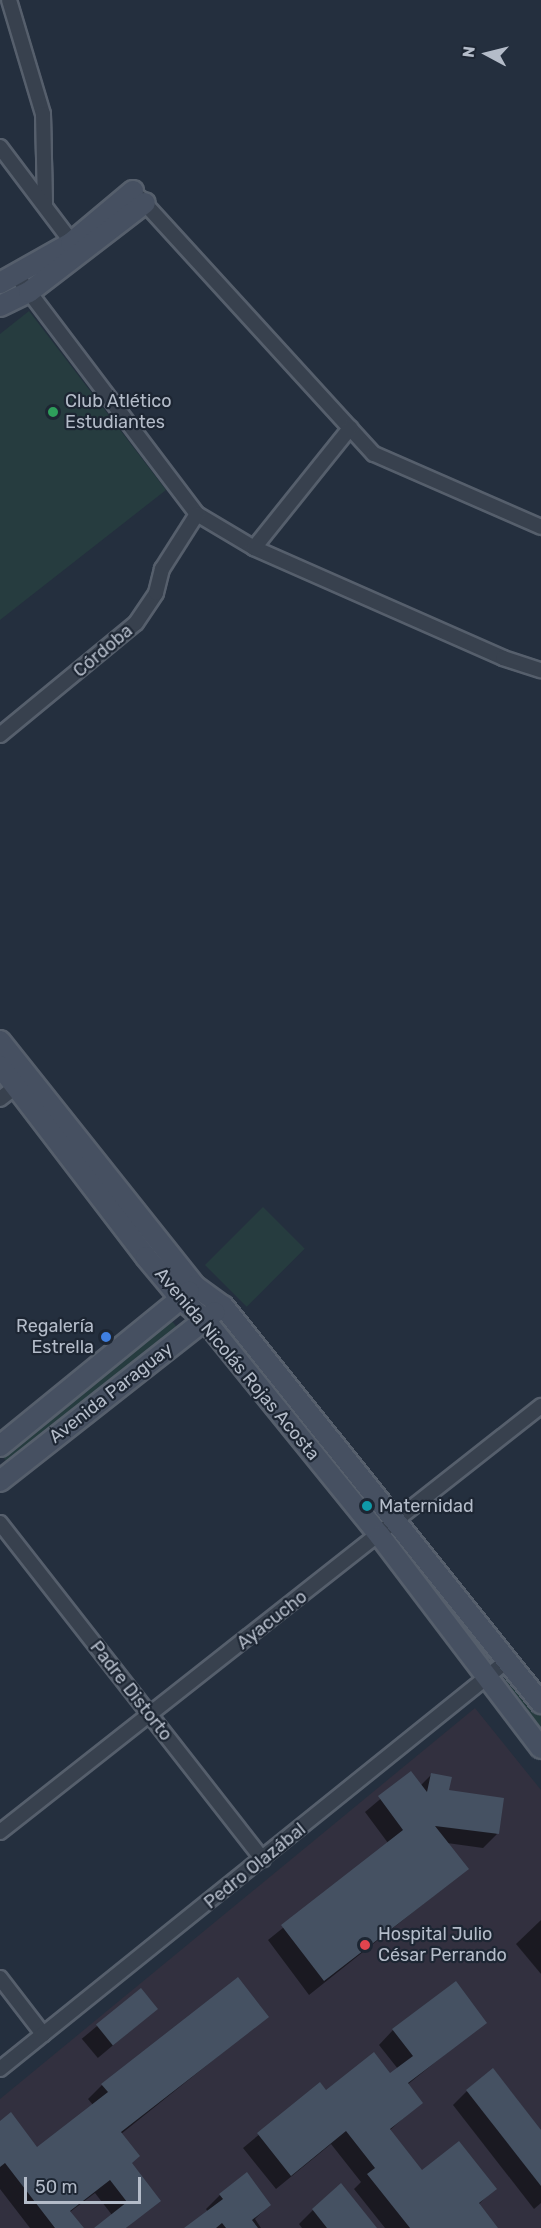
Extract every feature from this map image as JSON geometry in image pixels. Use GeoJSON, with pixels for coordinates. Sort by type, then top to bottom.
{"type":"FeatureCollection","features":[{"type":"Feature","properties":{"kind":"main road"},"geometry":{"type":"LineString","coordinates":[[0,306],[29,292],[76,248],[139,197]]}},
{"type":"Feature","properties":{"kind":"main road"},"geometry":{"type":"LineString","coordinates":[[9,280],[76,248]]}},
{"type":"Feature","properties":{"kind":"main road","name":"Avenida Nicolás Rojas Acosta"},"geometry":{"type":"LineString","coordinates":[[0,1041],[23,1082],[188,1292],[205,1320],[380,1536],[541,1748]]}},
{"type":"Feature","properties":{"kind":"main road","name":"Avenida Nicolás Rojas Acosta"},"geometry":{"type":"LineString","coordinates":[[0,1066],[23,1082]]}},
{"type":"Feature","properties":{"kind":"main road","name":"Avenida Nicolás Rojas Acosta"},"geometry":{"type":"LineString","coordinates":[[188,1292],[223,1306],[541,1703]]}},
{"type":"Feature","properties":{"kind":"main road","name":"Avenida Paraguay"},"geometry":{"type":"LineString","coordinates":[[0,1446],[188,1292]]}},
{"type":"Feature","properties":{"kind":"main road","name":"Avenida Paraguay"},"geometry":{"type":"LineString","coordinates":[[0,1480],[223,1306]]}},
{"type":"Feature","properties":{"kind":"street"},"geometry":{"type":"LineString","coordinates":[[9,0],[43,114],[45,204]]}},
{"type":"Feature","properties":{"kind":"street"},"geometry":{"type":"LineString","coordinates":[[0,147],[76,248]]}},
{"type":"Feature","properties":{"kind":"street"},"geometry":{"type":"LineString","coordinates":[[139,197],[374,454],[541,527]]}},
{"type":"Feature","properties":{"kind":"street"},"geometry":{"type":"LineString","coordinates":[[9,280],[29,292],[197,514],[254,548],[502,658],[541,670]]}},
{"type":"Feature","properties":{"kind":"street"},"geometry":{"type":"LineString","coordinates":[[254,548],[350,428]]}},
{"type":"Feature","properties":{"kind":"street","name":"Córdoba"},"geometry":{"type":"LineString","coordinates":[[0,735],[136,623],[156,593],[162,569],[197,514]]}},
{"type":"Feature","properties":{"kind":"street"},"geometry":{"type":"LineString","coordinates":[[0,1099],[23,1082]]}},
{"type":"Feature","properties":{"kind":"street","name":"Ayacucho"},"geometry":{"type":"LineString","coordinates":[[0,1832],[380,1536],[541,1406]]}},
{"type":"Feature","properties":{"kind":"street","name":"Padre Distorto"},"geometry":{"type":"LineString","coordinates":[[0,1523],[263,1860]]}},
{"type":"Feature","properties":{"kind":"street","name":"Pedro Olazábal"},"geometry":{"type":"LineString","coordinates":[[0,2069],[263,1860],[508,1660]]}},
{"type":"Feature","properties":{"kind":"street"},"geometry":{"type":"LineString","coordinates":[[0,1978],[44,2034]]}},
{"type":"Feature","properties":{"kind":"shaded area","name":"Hospital Julio César Perrando"},"geometry":{"type":"Polygon","coordinates":[[[475,1708],[541,1790],[541,2228],[0,2228],[0,2099],[475,1708]]]}},
{"type":"Feature","properties":{"kind":"green space","name":"Club Atlético Estudiantes"},"geometry":{"type":"Polygon","coordinates":[[[29,311],[166,490],[0,620],[0,334],[29,311]]]}},
{"type":"Feature","properties":{"kind":"green space"},"geometry":{"type":"Polygon","coordinates":[[[263,1207],[305,1249],[247,1307],[205,1265],[263,1207]]]}},
{"type":"Feature","properties":{"kind":"green space"},"geometry":{"type":"Polygon","coordinates":[[[172,1321],[179,1330],[8,1463],[1,1455],[172,1321]]]}},
{"type":"Feature","properties":{"kind":"green space"},"geometry":{"type":"Polygon","coordinates":[[[227,1321],[374,1509],[365,1515],[218,1328],[227,1321]]]}},
{"type":"Feature","properties":{"kind":"green space"},"geometry":{"type":"Polygon","coordinates":[[[398,1534],[493,1658],[484,1667],[390,1541],[398,1534]]]}},
{"type":"Feature","properties":{"kind":"green space"},"geometry":{"type":"Polygon","coordinates":[[[510,1675],[541,1716],[541,1732],[502,1682],[510,1675]]]}},
{"type":"Feature","properties":{"kind":"building"},"geometry":{"type":"Polygon","coordinates":[[[411,1771],[427,1792],[431,1773],[452,1777],[449,1790],[504,1798],[499,1834],[435,1826],[469,1869],[324,1981],[281,1925],[403,1830],[378,1796],[411,1771]]]}},
{"type":"Feature","properties":{"kind":"building"},"geometry":{"type":"Polygon","coordinates":[[[238,1977],[269,2017],[121,2132],[140,2156],[132,2163],[161,2201],[126,2228],[94,2228],[127,2202],[110,2180],[70,2211],[84,2228],[55,2228],[5,2163],[0,2167],[0,2121],[11,2112],[37,2147],[108,2092],[101,2084],[238,1977]]]}},
{"type":"Feature","properties":{"kind":"building"},"geometry":{"type":"Polygon","coordinates":[[[456,1981],[487,2023],[408,2083],[423,2103],[390,2129],[422,2170],[459,2141],[497,2189],[479,2203],[498,2228],[410,2228],[367,2174],[375,2168],[346,2131],[291,2176],[257,2133],[320,2082],[326,2090],[374,2052],[390,2073],[413,2056],[392,2029],[456,1981]]]}},
{"type":"Feature","properties":{"kind":"building"},"geometry":{"type":"Polygon","coordinates":[[[141,1988],[158,2009],[113,2045],[96,2025],[141,1988]]]}},
{"type":"Feature","properties":{"kind":"building"},"geometry":{"type":"Polygon","coordinates":[[[493,2068],[541,2130],[541,2186],[466,2090],[493,2068]]]}},
{"type":"Feature","properties":{"kind":"building"},"geometry":{"type":"Polygon","coordinates":[[[247,2172],[271,2205],[252,2220],[258,2228],[226,2228],[222,2223],[216,2228],[184,2228],[223,2199],[219,2194],[247,2172]]]}},
{"type":"Feature","properties":{"kind":"building"},"geometry":{"type":"Polygon","coordinates":[[[341,2183],[377,2228],[327,2228],[312,2209],[341,2183]]]}},
{"type":"Feature","properties":{"kind":"place","name":"Club Atlético Estudiantes"},"geometry":{"type":"Point","coordinates":[53,412]}},
{"type":"Feature","properties":{"kind":"place","name":"Regalería Estrella"},"geometry":{"type":"Point","coordinates":[106,1337]}},
{"type":"Feature","properties":{"kind":"place","name":"Maternidad"},"geometry":{"type":"Point","coordinates":[367,1506]}},
{"type":"Feature","properties":{"kind":"place","name":"Hospital Julio César Perrando"},"geometry":{"type":"Point","coordinates":[365,1945]}}]}
